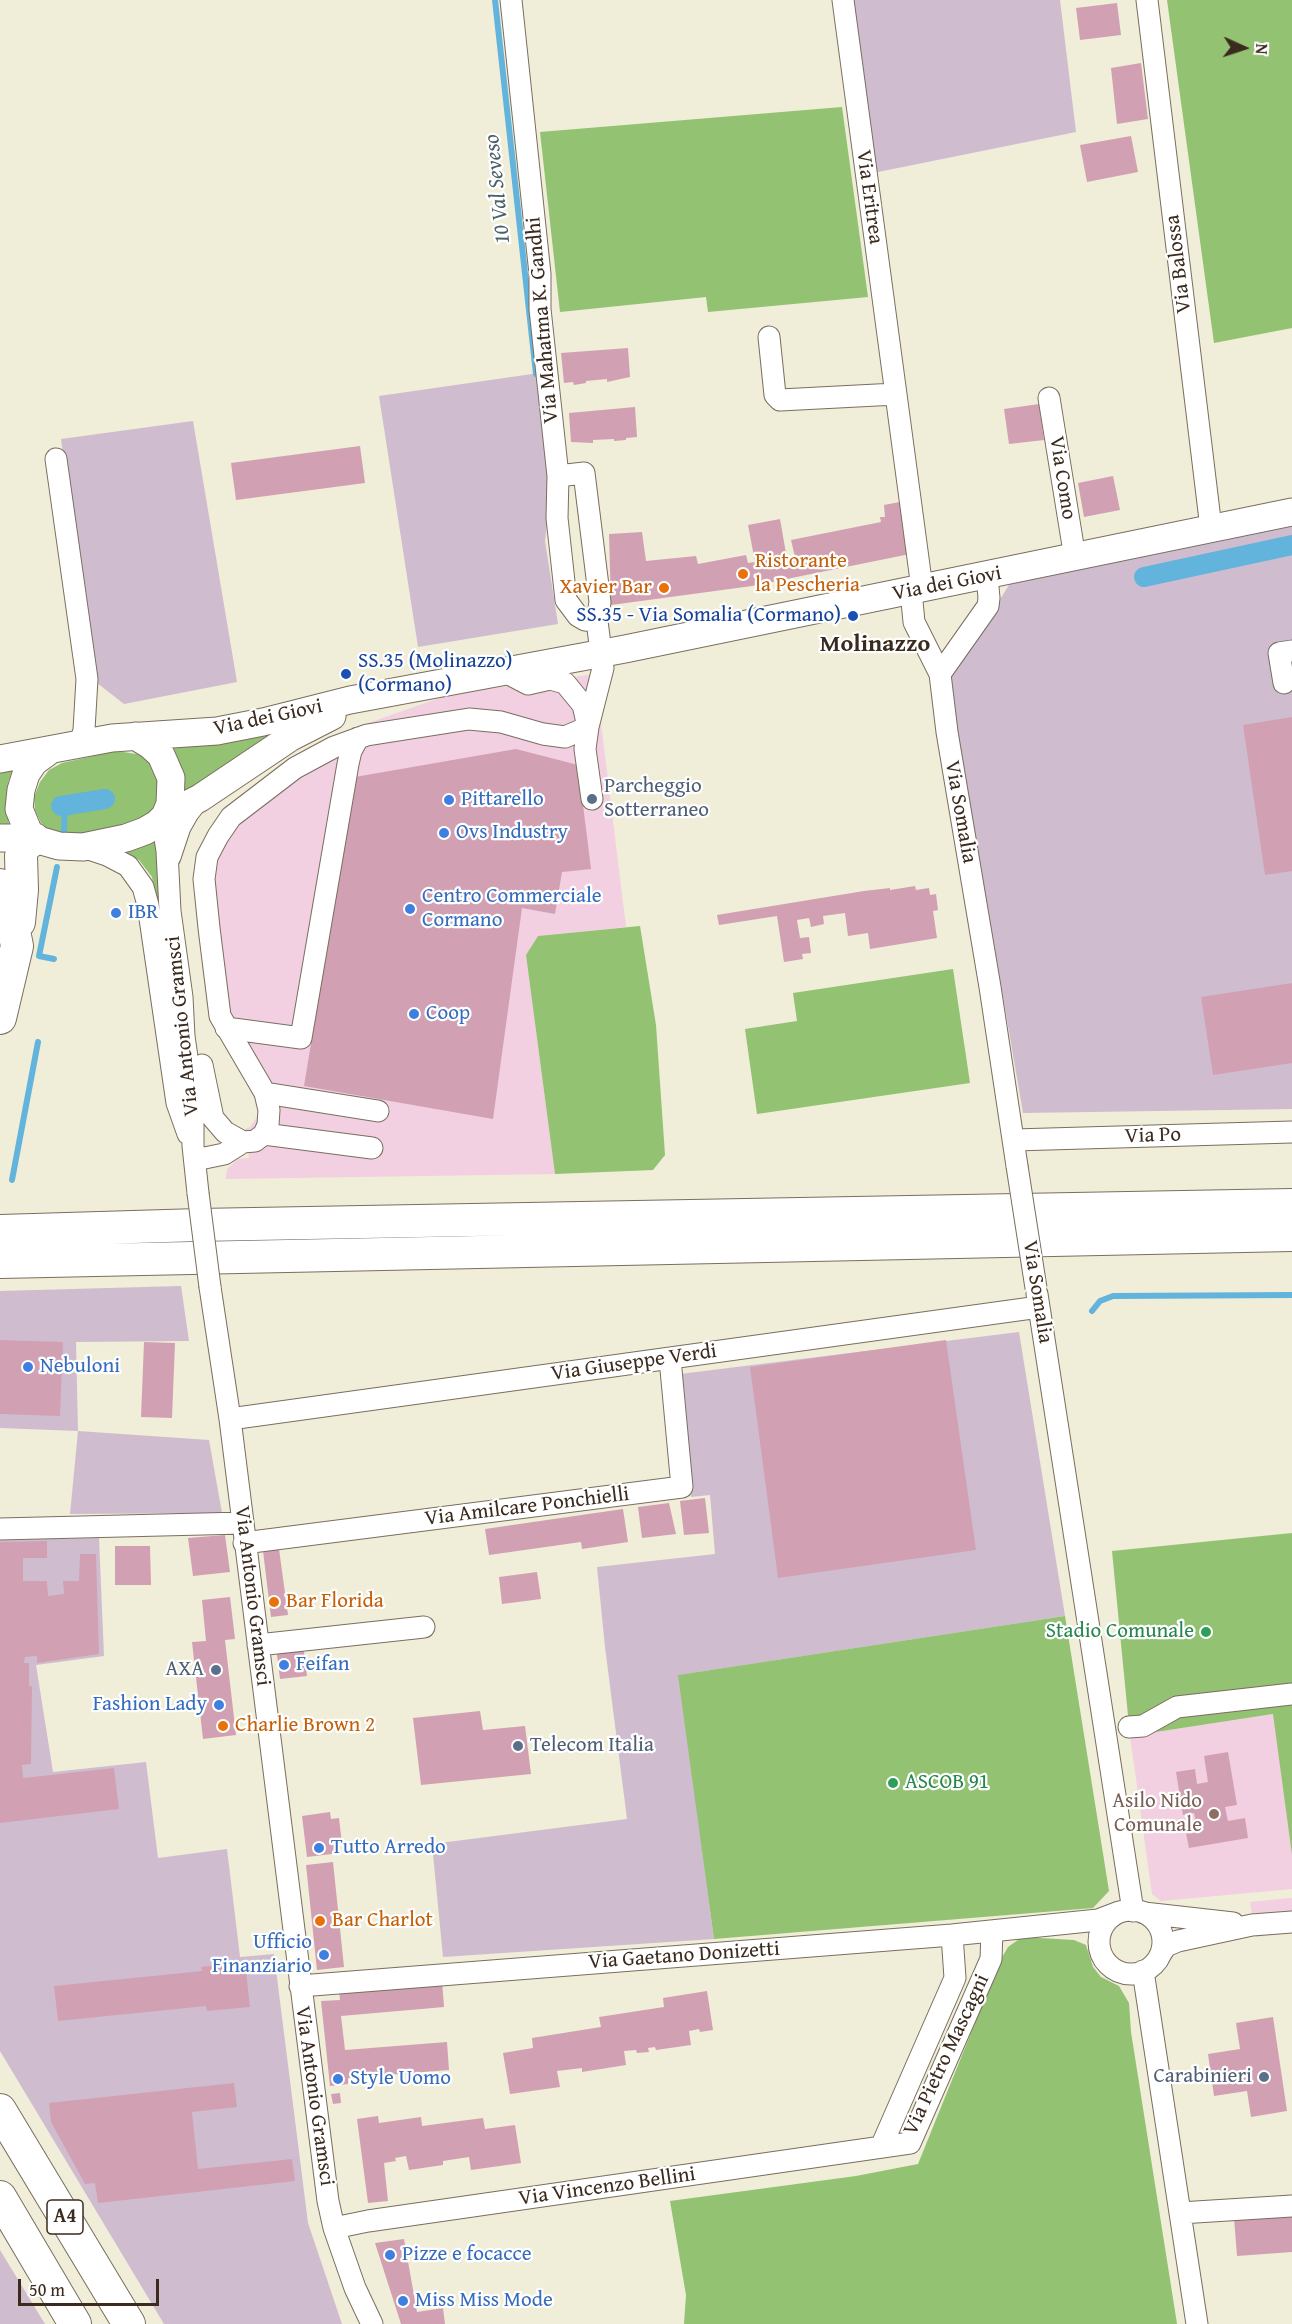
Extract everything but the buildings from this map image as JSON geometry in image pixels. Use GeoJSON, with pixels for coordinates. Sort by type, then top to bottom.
{"type":"FeatureCollection","features":[{"type":"Feature","properties":{"kind":"highway"},"geometry":{"type":"LineString","coordinates":[[0,1018],[16,945],[22,890],[21,856],[23,847],[33,839]]}},
{"type":"Feature","properties":{"kind":"highway"},"geometry":{"type":"LineString","coordinates":[[0,885],[7,896],[16,945]]}},
{"type":"Feature","properties":{"kind":"highway"},"geometry":{"type":"LineString","coordinates":[[0,1231],[1292,1205]]}},
{"type":"Feature","properties":{"kind":"highway"},"geometry":{"type":"LineString","coordinates":[[0,1262],[1292,1235]]}},
{"type":"Feature","properties":{"kind":"highway"},"geometry":{"type":"LineString","coordinates":[[0,2088],[35,2147],[81,2244]]}},
{"type":"Feature","properties":{"kind":"highway","name":"A4"},"geometry":{"type":"LineString","coordinates":[[0,2110],[129,2324]]}},
{"type":"Feature","properties":{"kind":"highway","name":"A4"},"geometry":{"type":"LineString","coordinates":[[0,2197],[75,2324]]}},
{"type":"Feature","properties":{"kind":"main road","name":"Via dei Giovi"},"geometry":{"type":"LineString","coordinates":[[135,736],[207,732],[236,727],[400,690],[601,654],[1292,512]]}},
{"type":"Feature","properties":{"kind":"main road","name":"Via dei Giovi"},"geometry":{"type":"LineString","coordinates":[[164,818],[200,798],[291,737],[319,722],[400,690]]}},
{"type":"Feature","properties":{"kind":"main road"},"geometry":{"type":"LineString","coordinates":[[0,759],[135,736],[161,755],[167,765],[172,792],[164,818],[135,835],[83,847],[59,846],[33,839],[0,838]]}},
{"type":"Feature","properties":{"kind":"main road"},"geometry":{"type":"LineString","coordinates":[[33,839],[23,823],[19,808],[21,790],[26,774],[34,762],[49,751]]}},
{"type":"Feature","properties":{"kind":"street","name":"Via Mahatma K. Gandhi"},"geometry":{"type":"LineString","coordinates":[[511,0],[540,274],[540,309],[558,476],[559,533],[566,600],[578,616],[585,620],[597,621]]}},
{"type":"Feature","properties":{"kind":"street","name":"Via Eritrea"},"geometry":{"type":"LineString","coordinates":[[843,0],[896,394],[916,590]]}},
{"type":"Feature","properties":{"kind":"street","name":"Via Balossa"},"geometry":{"type":"LineString","coordinates":[[1148,0],[1211,528]]}},
{"type":"Feature","properties":{"kind":"street"},"geometry":{"type":"LineString","coordinates":[[769,337],[775,395],[780,400],[896,394]]}},
{"type":"Feature","properties":{"kind":"street","name":"Via Como"},"geometry":{"type":"LineString","coordinates":[[1049,398],[1075,558]]}},
{"type":"Feature","properties":{"kind":"street"},"geometry":{"type":"LineString","coordinates":[[56,459],[87,679],[84,730],[80,745]]}},
{"type":"Feature","properties":{"kind":"street"},"geometry":{"type":"LineString","coordinates":[[558,476],[584,473],[600,602],[597,621],[603,668],[588,727],[585,749],[592,799]]}},
{"type":"Feature","properties":{"kind":"street"},"geometry":{"type":"LineString","coordinates":[[559,533],[592,531]]}},
{"type":"Feature","properties":{"kind":"street"},"geometry":{"type":"LineString","coordinates":[[940,674],[988,606],[987,576]]}},
{"type":"Feature","properties":{"kind":"street","name":"Via Somalia"},"geometry":{"type":"LineString","coordinates":[[916,590],[915,622],[940,674],[947,732],[1014,1140],[1132,1912]]}},
{"type":"Feature","properties":{"kind":"street"},"geometry":{"type":"LineString","coordinates":[[1284,683],[1279,653],[1292,651]]}},
{"type":"Feature","properties":{"kind":"street"},"geometry":{"type":"LineString","coordinates":[[504,671],[528,684],[550,679],[565,683],[583,705],[588,727]]}},
{"type":"Feature","properties":{"kind":"street"},"geometry":{"type":"LineString","coordinates":[[194,1153],[224,1154],[243,1142],[255,1141],[264,1134],[268,1125],[269,1110],[265,1093],[220,1016],[209,928],[204,879],[207,857],[231,818],[295,768],[334,747],[367,735],[469,718],[501,722],[543,734],[565,737],[588,727]]}},
{"type":"Feature","properties":{"kind":"street"},"geometry":{"type":"LineString","coordinates":[[226,1028],[301,1038],[348,764],[351,751],[358,738]]}},
{"type":"Feature","properties":{"kind":"street","name":"Via Antonio Gramsci"},"geometry":{"type":"LineString","coordinates":[[168,869],[180,827],[200,798]]}},
{"type":"Feature","properties":{"kind":"street","name":"Via Antonio Gramsci"},"geometry":{"type":"LineString","coordinates":[[164,818],[170,911],[193,1101],[194,1153],[198,1193],[230,1419],[300,1986],[334,2228],[355,2288],[372,2324]]}},
{"type":"Feature","properties":{"kind":"street","name":"Via Antonio Gramsci"},"geometry":{"type":"LineString","coordinates":[[83,847],[107,855],[128,866],[143,887],[148,905],[177,1103],[194,1153]]}},
{"type":"Feature","properties":{"kind":"street"},"geometry":{"type":"LineString","coordinates":[[182,997],[193,1018],[213,1118],[225,1132],[243,1142]]}},
{"type":"Feature","properties":{"kind":"street"},"geometry":{"type":"LineString","coordinates":[[265,1093],[378,1112]]}},
{"type":"Feature","properties":{"kind":"street","name":"Via Po"},"geometry":{"type":"LineString","coordinates":[[1014,1140],[1292,1132]]}},
{"type":"Feature","properties":{"kind":"street"},"geometry":{"type":"LineString","coordinates":[[264,1134],[372,1148]]}},
{"type":"Feature","properties":{"kind":"street","name":"Via Giuseppe Verdi"},"geometry":{"type":"LineString","coordinates":[[230,1419],[670,1359],[1038,1297]]}},
{"type":"Feature","properties":{"kind":"street","name":"Via Amilcare Ponchielli"},"geometry":{"type":"LineString","coordinates":[[244,1533],[682,1487],[670,1359]]}},
{"type":"Feature","properties":{"kind":"street"},"geometry":{"type":"LineString","coordinates":[[0,1529],[244,1533]]}},
{"type":"Feature","properties":{"kind":"street"},"geometry":{"type":"LineString","coordinates":[[258,1645],[424,1627]]}},
{"type":"Feature","properties":{"kind":"street"},"geometry":{"type":"LineString","coordinates":[[1129,1728],[1143,1726],[1177,1707],[1292,1694]]}},
{"type":"Feature","properties":{"kind":"street"},"geometry":{"type":"LineString","coordinates":[[1101,1952],[1099,1941],[1101,1931],[1108,1920],[1132,1912],[1252,1925]]}},
{"type":"Feature","properties":{"kind":"street"},"geometry":{"type":"LineString","coordinates":[[1132,1912],[1154,1921],[1160,1930],[1162,1941],[1160,1955]]}},
{"type":"Feature","properties":{"kind":"street","name":"Via Gaetano Donizetti"},"geometry":{"type":"LineString","coordinates":[[300,1986],[952,1935],[1068,1924],[1132,1912]]}},
{"type":"Feature","properties":{"kind":"street"},"geometry":{"type":"LineString","coordinates":[[1068,1924],[1087,1932],[1096,1942],[1109,1965],[1118,1971],[1130,1974],[1143,1971],[1154,1964],[1166,1946],[1178,1941],[1252,1925],[1292,1922]]}},
{"type":"Feature","properties":{"kind":"street","name":"Via Pietro Mascagni"},"geometry":{"type":"LineString","coordinates":[[881,2147],[910,2143],[991,1959],[993,1931]]}},
{"type":"Feature","properties":{"kind":"street","name":"Via Pietro Mascagni"},"geometry":{"type":"LineString","coordinates":[[881,2147],[955,1978],[952,1935]]}},
{"type":"Feature","properties":{"kind":"street"},"geometry":{"type":"LineString","coordinates":[[1143,1971],[1197,2324]]}},
{"type":"Feature","properties":{"kind":"street","name":"Via Vincenzo Bellini"},"geometry":{"type":"LineString","coordinates":[[334,2228],[368,2221],[881,2147]]}},
{"type":"Feature","properties":{"kind":"street"},"geometry":{"type":"LineString","coordinates":[[1180,2213],[1292,2206]]}},
{"type":"Feature","properties":{"kind":"shaded area"},"geometry":{"type":"Polygon","coordinates":[[[850,0],[1060,0],[1076,132],[873,173],[850,0]]]}},
{"type":"Feature","properties":{"kind":"shaded area"},"geometry":{"type":"Polygon","coordinates":[[[539,373],[552,484],[545,541],[558,624],[418,647],[379,396],[539,373]]]}},
{"type":"Feature","properties":{"kind":"shaded area"},"geometry":{"type":"Polygon","coordinates":[[[193,421],[237,682],[124,704],[92,679],[61,439],[193,421]]]}},
{"type":"Feature","properties":{"kind":"shaded area"},"geometry":{"type":"Polygon","coordinates":[[[1292,522],[1292,1109],[1023,1113],[948,676],[985,624],[1012,580],[1292,522]]]}},
{"type":"Feature","properties":{"kind":"shaded area","name":"Centro Commerciale Cormano"},"geometry":{"type":"Polygon","coordinates":[[[595,674],[626,927],[538,936],[526,955],[555,1174],[226,1179],[227,1169],[238,1159],[249,1158],[245,1129],[250,1127],[257,1117],[258,1105],[209,1014],[195,891],[196,860],[207,832],[226,809],[281,766],[354,728],[451,694],[595,674]]]}},
{"type":"Feature","properties":{"kind":"shaded area"},"geometry":{"type":"Polygon","coordinates":[[[181,1286],[189,1341],[76,1342],[78,1431],[0,1428],[0,1291],[181,1286]]]}},
{"type":"Feature","properties":{"kind":"shaded area"},"geometry":{"type":"Polygon","coordinates":[[[1019,1332],[1065,1616],[679,1675],[714,1939],[443,1957],[432,1844],[627,1819],[597,1567],[715,1554],[710,1495],[691,1497],[680,1374],[1019,1332]]]}},
{"type":"Feature","properties":{"kind":"shaded area"},"geometry":{"type":"Polygon","coordinates":[[[78,1431],[209,1440],[222,1513],[70,1514],[78,1431]]]}},
{"type":"Feature","properties":{"kind":"shaded area"},"geometry":{"type":"Polygon","coordinates":[[[99,1538],[104,1656],[36,1665],[53,1772],[146,1762],[158,1858],[227,1849],[240,1957],[274,1954],[308,2223],[342,2324],[164,2324],[0,2051],[0,1540],[99,1538]]]}},
{"type":"Feature","properties":{"kind":"shaded area","name":"Asilo Nido Comunale"},"geometry":{"type":"Polygon","coordinates":[[[1274,1714],[1292,1855],[1292,1889],[1161,1901],[1152,1894],[1130,1736],[1274,1714]]]}},
{"type":"Feature","properties":{"kind":"shaded area"},"geometry":{"type":"Polygon","coordinates":[[[1292,1898],[1292,1933],[1256,1937],[1250,1902],[1292,1898]]]}},
{"type":"Feature","properties":{"kind":"shaded area"},"geometry":{"type":"Polygon","coordinates":[[[0,2250],[45,2324],[0,2324],[0,2250]]]}},
{"type":"Feature","properties":{"kind":"green space"},"geometry":{"type":"Polygon","coordinates":[[[1167,0],[1292,0],[1292,328],[1214,343],[1167,0]]]}},
{"type":"Feature","properties":{"kind":"green space"},"geometry":{"type":"Polygon","coordinates":[[[842,107],[868,297],[708,312],[706,297],[560,312],[540,132],[842,107]]]}},
{"type":"Feature","properties":{"kind":"green space"},"geometry":{"type":"Polygon","coordinates":[[[265,731],[270,737],[183,798],[185,785],[178,760],[169,742],[265,731]]]}},
{"type":"Feature","properties":{"kind":"green space"},"geometry":{"type":"Polygon","coordinates":[[[116,751],[137,754],[150,761],[161,789],[152,813],[142,821],[83,835],[51,831],[41,823],[35,810],[34,797],[40,782],[49,770],[62,763],[116,751]]]}},
{"type":"Feature","properties":{"kind":"green space"},"geometry":{"type":"Polygon","coordinates":[[[14,766],[8,782],[6,799],[9,826],[0,825],[0,768],[14,766]]]}},
{"type":"Feature","properties":{"kind":"green space"},"geometry":{"type":"Polygon","coordinates":[[[155,840],[158,844],[164,958],[152,877],[139,860],[126,853],[128,848],[155,840]]]}},
{"type":"Feature","properties":{"kind":"green space"},"geometry":{"type":"Polygon","coordinates":[[[640,926],[656,1025],[665,1155],[653,1170],[555,1174],[526,955],[538,936],[640,926]]]}},
{"type":"Feature","properties":{"kind":"green space"},"geometry":{"type":"Polygon","coordinates":[[[953,969],[970,1083],[757,1114],[745,1029],[797,1021],[793,993],[953,969]]]}},
{"type":"Feature","properties":{"kind":"green space","name":"Stadio Comunale"},"geometry":{"type":"Polygon","coordinates":[[[1292,1533],[1292,1855],[1273,1714],[1130,1736],[1112,1551],[1292,1533]]]}},
{"type":"Feature","properties":{"kind":"green space","name":"ASCOB 91"},"geometry":{"type":"Polygon","coordinates":[[[1065,1616],[1109,1891],[1093,1908],[714,1939],[678,1675],[1065,1616]]]}},
{"type":"Feature","properties":{"kind":"green space"},"geometry":{"type":"Polygon","coordinates":[[[1022,1937],[1074,1940],[1086,1945],[1093,1967],[1101,1977],[1119,1986],[1129,2003],[1131,2032],[1177,2324],[684,2324],[686,2295],[670,2201],[856,2176],[918,2164],[1001,1959],[1008,1947],[1022,1937]]]}},
{"type":"Feature","properties":{"kind":"waterway","name":"10 Val Seveso"},"geometry":{"type":"LineString","coordinates":[[495,0],[536,374]]}},
{"type":"Feature","properties":{"kind":"waterway"},"geometry":{"type":"LineString","coordinates":[[1144,577],[1292,545]]}},
{"type":"Feature","properties":{"kind":"waterway"},"geometry":{"type":"LineString","coordinates":[[61,806],[105,799]]}},
{"type":"Feature","properties":{"kind":"waterway"},"geometry":{"type":"LineString","coordinates":[[64,830],[65,805]]}},
{"type":"Feature","properties":{"kind":"waterway"},"geometry":{"type":"LineString","coordinates":[[54,959],[39,956],[57,867]]}},
{"type":"Feature","properties":{"kind":"waterway"},"geometry":{"type":"LineString","coordinates":[[12,1180],[38,1042]]}},
{"type":"Feature","properties":{"kind":"waterway"},"geometry":{"type":"LineString","coordinates":[[1092,1311],[1100,1301],[1113,1296],[1292,1295]]}},
{"type":"Feature","properties":{"kind":"place","name":"Ristorante la Pescheria"},"geometry":{"type":"Point","coordinates":[743,574]}},
{"type":"Feature","properties":{"kind":"place","name":"Xavier Bar"},"geometry":{"type":"Point","coordinates":[664,588]}},
{"type":"Feature","properties":{"kind":"place","name":"SS.35 - Via Somalia (Cormano)"},"geometry":{"type":"Point","coordinates":[853,616]}},
{"type":"Feature","properties":{"kind":"place","name":"SS.35 (Molinazzo) (Cormano)"},"geometry":{"type":"Point","coordinates":[346,674]}},
{"type":"Feature","properties":{"kind":"place","name":"Parcheggio Sotterraneo"},"geometry":{"type":"Point","coordinates":[592,799]}},
{"type":"Feature","properties":{"kind":"place","name":"Pittarello"},"geometry":{"type":"Point","coordinates":[449,800]}},
{"type":"Feature","properties":{"kind":"place","name":"Ovs Industry"},"geometry":{"type":"Point","coordinates":[444,833]}},
{"type":"Feature","properties":{"kind":"place","name":"Centro Commerciale Cormano"},"geometry":{"type":"Point","coordinates":[410,909]}},
{"type":"Feature","properties":{"kind":"place","name":"IBR"},"geometry":{"type":"Point","coordinates":[116,913]}},
{"type":"Feature","properties":{"kind":"place","name":"Coop"},"geometry":{"type":"Point","coordinates":[414,1014]}},
{"type":"Feature","properties":{"kind":"place","name":"Nebuloni"},"geometry":{"type":"Point","coordinates":[28,1367]}},
{"type":"Feature","properties":{"kind":"place","name":"Bar Florida"},"geometry":{"type":"Point","coordinates":[274,1602]}},
{"type":"Feature","properties":{"kind":"place","name":"Stadio Comunale"},"geometry":{"type":"Point","coordinates":[1206,1632]}},
{"type":"Feature","properties":{"kind":"place","name":"Feifan"},"geometry":{"type":"Point","coordinates":[284,1665]}},
{"type":"Feature","properties":{"kind":"place","name":"AXA"},"geometry":{"type":"Point","coordinates":[216,1670]}},
{"type":"Feature","properties":{"kind":"place","name":"Fashion Lady"},"geometry":{"type":"Point","coordinates":[219,1705]}},
{"type":"Feature","properties":{"kind":"place","name":"Charlie Brown 2"},"geometry":{"type":"Point","coordinates":[223,1726]}},
{"type":"Feature","properties":{"kind":"place","name":"Telecom Italia"},"geometry":{"type":"Point","coordinates":[518,1746]}},
{"type":"Feature","properties":{"kind":"place","name":"ASCOB 91"},"geometry":{"type":"Point","coordinates":[893,1783]}},
{"type":"Feature","properties":{"kind":"place","name":"Asilo Nido Comunale"},"geometry":{"type":"Point","coordinates":[1214,1814]}},
{"type":"Feature","properties":{"kind":"place","name":"Tutto Arredo"},"geometry":{"type":"Point","coordinates":[319,1848]}},
{"type":"Feature","properties":{"kind":"place","name":"Bar Charlot"},"geometry":{"type":"Point","coordinates":[320,1921]}},
{"type":"Feature","properties":{"kind":"place","name":"Ufficio Finanziario"},"geometry":{"type":"Point","coordinates":[324,1955]}},
{"type":"Feature","properties":{"kind":"place","name":"Carabinieri"},"geometry":{"type":"Point","coordinates":[1264,2077]}},
{"type":"Feature","properties":{"kind":"place","name":"Style Uomo"},"geometry":{"type":"Point","coordinates":[338,2079]}},
{"type":"Feature","properties":{"kind":"place","name":"Pizze e focacce"},"geometry":{"type":"Point","coordinates":[390,2255]}},
{"type":"Feature","properties":{"kind":"place","name":"Miss Miss Mode"},"geometry":{"type":"Point","coordinates":[403,2301]}},
{"type":"Feature","properties":{"kind":"district","name":"Molinazzo"},"geometry":{"type":"Point","coordinates":[875,645]}}]}
